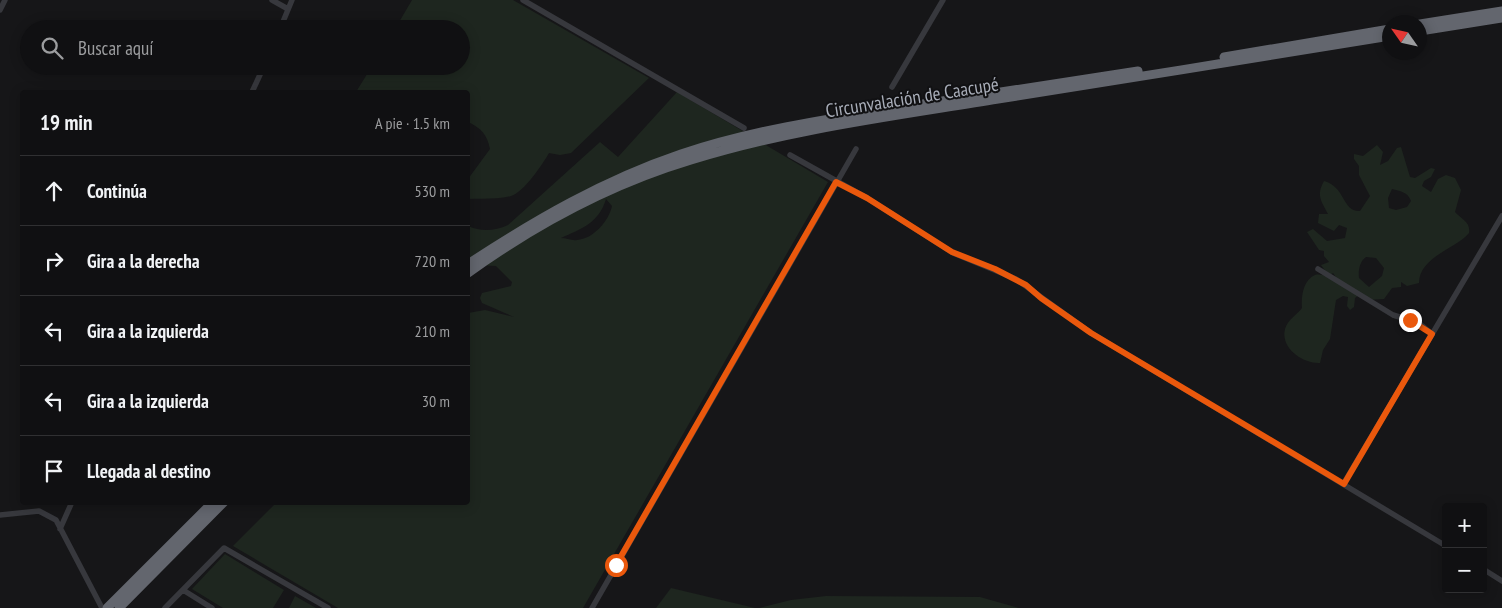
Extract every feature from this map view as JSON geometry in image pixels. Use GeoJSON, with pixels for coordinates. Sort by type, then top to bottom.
{"type":"FeatureCollection","features":[{"type":"Feature","properties":{"kind":"highway"},"geometry":{"type":"LineString","coordinates":[[1427,23],[1502,11]]}},
{"type":"Feature","properties":{"kind":"highway"},"geometry":{"type":"LineString","coordinates":[[1427,31],[1502,18]]}},
{"type":"Feature","properties":{"kind":"highway","name":"Circunvalación de Caacupé"},"geometry":{"type":"LineString","coordinates":[[470,263],[528,225],[608,183],[680,154],[755,132],[1382,30]]}},
{"type":"Feature","properties":{"kind":"highway","name":"Circunvalación de Caacupé"},"geometry":{"type":"LineString","coordinates":[[470,272],[536,229],[604,194],[689,160],[748,143],[896,115],[1382,37]]}},
{"type":"Feature","properties":{"kind":"highway"},"geometry":{"type":"LineString","coordinates":[[107,608],[210,505]]}},
{"type":"Feature","properties":{"kind":"highway"},"geometry":{"type":"LineString","coordinates":[[119,608],[221,505]]}},
{"type":"Feature","properties":{"kind":"street"},"geometry":{"type":"LineString","coordinates":[[272,0],[288,10]]}},
{"type":"Feature","properties":{"kind":"street"},"geometry":{"type":"LineString","coordinates":[[284,20],[292,0]]}},
{"type":"Feature","properties":{"kind":"street"},"geometry":{"type":"LineString","coordinates":[[523,0],[744,128]]}},
{"type":"Feature","properties":{"kind":"street"},"geometry":{"type":"LineString","coordinates":[[892,87],[943,0]]}},
{"type":"Feature","properties":{"kind":"street"},"geometry":{"type":"LineString","coordinates":[[253,90],[260,75]]}},
{"type":"Feature","properties":{"kind":"street"},"geometry":{"type":"LineString","coordinates":[[592,608],[856,149]]}},
{"type":"Feature","properties":{"kind":"street"},"geometry":{"type":"LineString","coordinates":[[790,155],[867,198],[952,252],[995,269],[1026,285],[1041,298],[1091,333],[1442,544]]}},
{"type":"Feature","properties":{"kind":"street"},"geometry":{"type":"LineString","coordinates":[[1344,484],[1502,216]]}},
{"type":"Feature","properties":{"kind":"street"},"geometry":{"type":"LineString","coordinates":[[1318,269],[1394,314],[1419,323],[1432,334]]}},
{"type":"Feature","properties":{"kind":"street"},"geometry":{"type":"LineString","coordinates":[[60,529],[71,505]]}},
{"type":"Feature","properties":{"kind":"street"},"geometry":{"type":"LineString","coordinates":[[0,515],[40,511],[56,520],[102,608]]}},
{"type":"Feature","properties":{"kind":"street"},"geometry":{"type":"LineString","coordinates":[[165,608],[224,548],[328,608]]}},
{"type":"Feature","properties":{"kind":"street"},"geometry":{"type":"LineString","coordinates":[[1487,572],[1502,581]]}},
{"type":"Feature","properties":{"kind":"street"},"geometry":{"type":"LineString","coordinates":[[183,590],[212,608]]}},
{"type":"Feature","properties":{"kind":"shaded area"},"geometry":{"type":"Polygon","coordinates":[[[412,0],[513,0],[649,78],[571,153],[560,155],[549,153],[532,178],[516,193],[501,198],[470,199],[470,176],[490,149],[483,132],[470,123],[470,90],[357,90],[366,75],[470,75],[470,20],[400,20],[412,0]]]}},
{"type":"Feature","properties":{"kind":"shaded area"},"geometry":{"type":"Polygon","coordinates":[[[677,92],[828,182],[583,608],[338,608],[233,546],[274,505],[470,505],[470,313],[485,310],[514,317],[482,303],[480,298],[482,293],[511,286],[512,282],[496,266],[474,265],[470,267],[470,227],[488,230],[508,225],[600,142],[618,157],[677,92]],[[606,199],[594,220],[561,238],[575,240],[589,236],[604,223],[612,206],[606,199]]]}},
{"type":"Feature","properties":{"kind":"shaded area"},"geometry":{"type":"Polygon","coordinates":[[[1377,145],[1383,152],[1380,165],[1388,161],[1397,148],[1401,147],[1410,177],[1415,178],[1431,168],[1435,169],[1431,177],[1424,181],[1422,186],[1431,192],[1438,179],[1446,175],[1455,178],[1461,190],[1455,212],[1467,223],[1469,233],[1425,266],[1419,283],[1407,286],[1401,282],[1401,287],[1392,288],[1384,299],[1366,300],[1360,294],[1355,298],[1354,307],[1350,310],[1347,306],[1348,297],[1343,296],[1336,300],[1330,339],[1323,350],[1320,363],[1314,363],[1295,354],[1286,343],[1284,336],[1286,326],[1302,308],[1305,285],[1311,277],[1320,275],[1338,280],[1333,273],[1329,276],[1321,265],[1329,262],[1324,256],[1324,251],[1319,250],[1307,232],[1313,229],[1327,241],[1345,238],[1347,228],[1339,225],[1334,231],[1318,223],[1319,214],[1328,214],[1322,202],[1320,190],[1324,181],[1331,184],[1350,208],[1360,211],[1370,196],[1359,175],[1359,166],[1354,159],[1354,154],[1363,156],[1377,145]],[[1392,189],[1388,198],[1389,208],[1396,210],[1407,207],[1411,201],[1408,196],[1403,192],[1392,189]],[[1366,257],[1360,266],[1359,278],[1369,287],[1382,276],[1384,268],[1376,258],[1366,257]]]}},
{"type":"Feature","properties":{"kind":"shaded area"},"geometry":{"type":"Polygon","coordinates":[[[225,554],[284,590],[273,608],[223,608],[192,589],[225,554]]]}},
{"type":"Feature","properties":{"kind":"shaded area"},"geometry":{"type":"Polygon","coordinates":[[[671,588],[755,608],[656,608],[671,588]]]}},
{"type":"Feature","properties":{"kind":"shaded area"},"geometry":{"type":"Polygon","coordinates":[[[295,596],[316,608],[289,608],[295,596]]]}},
{"type":"Feature","properties":{"kind":"shaded area"},"geometry":{"type":"Polygon","coordinates":[[[826,596],[980,597],[1019,608],[759,608],[791,600],[826,596]]]}},
{"type":"Feature","properties":{"kind":"route"},"geometry":{"type":"LineString","coordinates":[[616,565],[836,182],[867,198],[952,252],[1016,279],[1091,333],[1344,484],[1432,334],[1419,323],[1410,320]]}}]}
